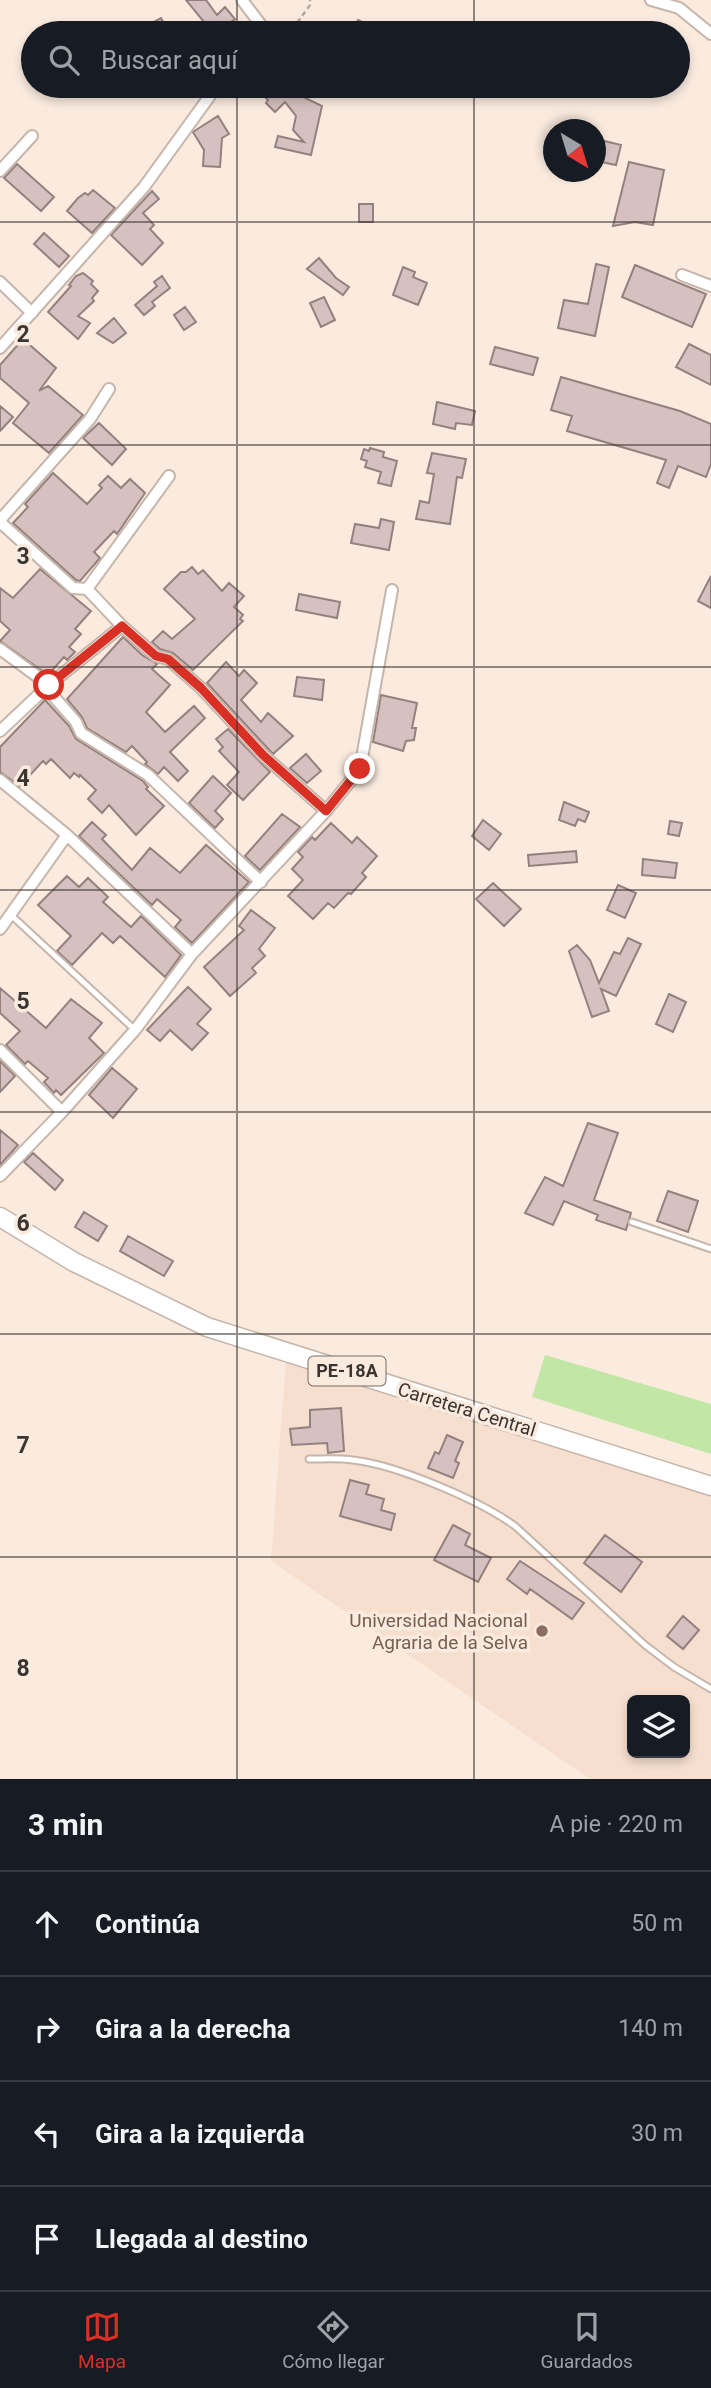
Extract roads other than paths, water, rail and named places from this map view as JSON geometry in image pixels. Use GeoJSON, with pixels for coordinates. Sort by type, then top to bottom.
{"type":"FeatureCollection","features":[{"type":"Feature","properties":{"kind":"highway","name":"Carretera Central"},"geometry":{"type":"LineString","coordinates":[[0,1217],[74,1262],[207,1327],[711,1486]]}},
{"type":"Feature","properties":{"kind":"street"},"geometry":{"type":"LineString","coordinates":[[242,0],[254,21]]}},
{"type":"Feature","properties":{"kind":"street"},"geometry":{"type":"LineString","coordinates":[[651,0],[679,8],[711,34]]}},
{"type":"Feature","properties":{"kind":"street"},"geometry":{"type":"LineString","coordinates":[[0,348],[144,187],[209,98]]}},
{"type":"Feature","properties":{"kind":"street"},"geometry":{"type":"LineString","coordinates":[[0,171],[32,136]]}},
{"type":"Feature","properties":{"kind":"street"},"geometry":{"type":"LineString","coordinates":[[681,275],[711,286]]}},
{"type":"Feature","properties":{"kind":"street"},"geometry":{"type":"LineString","coordinates":[[0,282],[32,313]]}},
{"type":"Feature","properties":{"kind":"street"},"geometry":{"type":"LineString","coordinates":[[109,389],[90,419],[0,521],[73,588],[87,589],[122,626],[156,656],[168,659],[201,688],[263,755],[326,811]]}},
{"type":"Feature","properties":{"kind":"street"},"geometry":{"type":"LineString","coordinates":[[87,589],[169,476]]}},
{"type":"Feature","properties":{"kind":"street"},"geometry":{"type":"LineString","coordinates":[[0,1176],[135,1030],[192,954],[326,811],[360,769],[392,590]]}},
{"type":"Feature","properties":{"kind":"street"},"geometry":{"type":"LineString","coordinates":[[0,731],[49,685],[122,626]]}},
{"type":"Feature","properties":{"kind":"street"},"geometry":{"type":"LineString","coordinates":[[0,649],[49,685]]}},
{"type":"Feature","properties":{"kind":"street"},"geometry":{"type":"LineString","coordinates":[[49,685],[48,690],[76,722],[81,733],[148,775],[261,882]]}},
{"type":"Feature","properties":{"kind":"street"},"geometry":{"type":"LineString","coordinates":[[0,780],[67,835],[192,954]]}},
{"type":"Feature","properties":{"kind":"street"},"geometry":{"type":"LineString","coordinates":[[0,929],[67,835]]}},
{"type":"Feature","properties":{"kind":"street"},"geometry":{"type":"LineString","coordinates":[[0,1050],[62,1112]]}},
{"type":"Feature","properties":{"kind":"lane"},"geometry":{"type":"LineString","coordinates":[[11,915],[135,1030]]}},
{"type":"Feature","properties":{"kind":"lane"},"geometry":{"type":"LineString","coordinates":[[632,1222],[711,1249]]}},
{"type":"Feature","properties":{"kind":"lane"},"geometry":{"type":"LineString","coordinates":[[309,1459],[354,1460],[399,1471],[498,1514],[515,1526],[645,1645],[674,1667],[711,1689]]}},
{"type":"Feature","properties":{"kind":"place","name":"Universidad Nacional Agraria de la Selva"},"geometry":{"type":"Point","coordinates":[542,1631]}}]}
